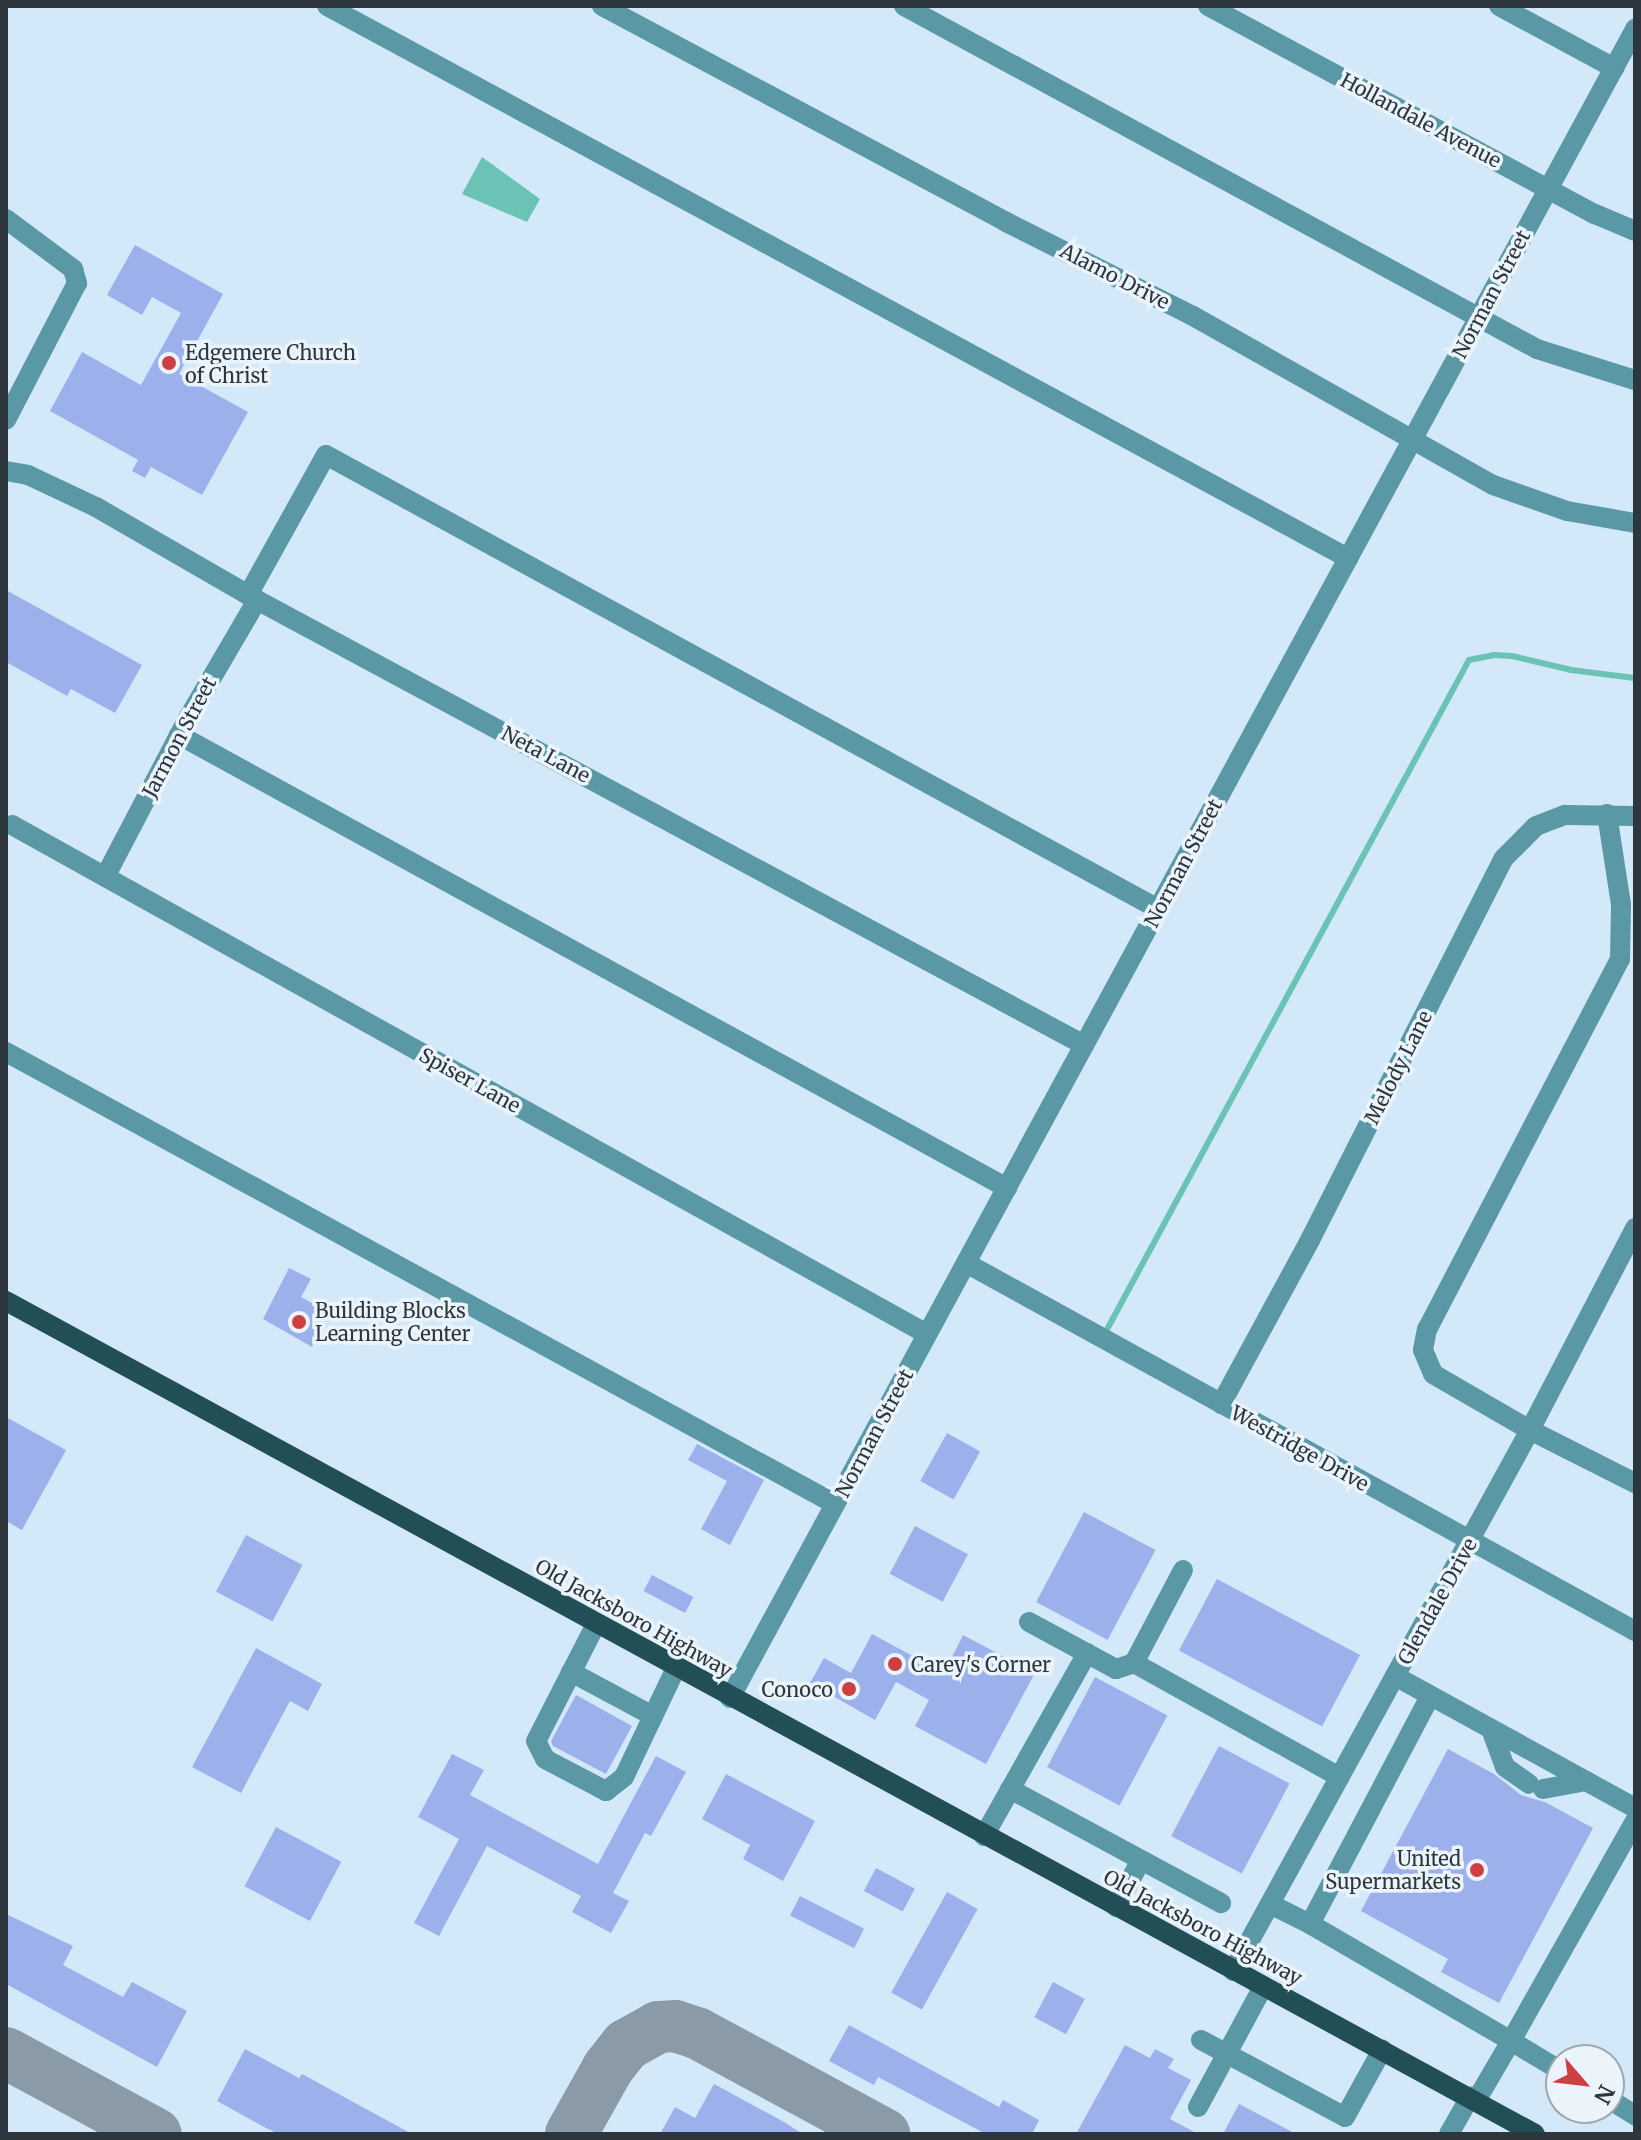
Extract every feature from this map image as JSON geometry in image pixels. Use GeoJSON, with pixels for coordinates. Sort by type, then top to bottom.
{"type":"FeatureCollection","features":[{"type":"Feature","properties":{"kind":"main road","name":"Old Jacksboro Highway"},"geometry":{"type":"LineString","coordinates":[[6,1301],[1535,2134]]}},
{"type":"Feature","properties":{"kind":"street"},"geometry":{"type":"LineString","coordinates":[[327,6],[1348,558]]}},
{"type":"Feature","properties":{"kind":"street","name":"Alamo Drive"},"geometry":{"type":"LineString","coordinates":[[602,6],[993,215],[1193,316],[1493,485],[1567,511],[1635,523]]}},
{"type":"Feature","properties":{"kind":"street"},"geometry":{"type":"LineString","coordinates":[[904,6],[1537,349],[1635,380]]}},
{"type":"Feature","properties":{"kind":"street","name":"Hollandale Avenue"},"geometry":{"type":"LineString","coordinates":[[1208,6],[1595,214],[1635,231]]}},
{"type":"Feature","properties":{"kind":"street"},"geometry":{"type":"LineString","coordinates":[[1499,6],[1614,68]]}},
{"type":"Feature","properties":{"kind":"street","name":"Norman Street"},"geometry":{"type":"LineString","coordinates":[[730,1698],[1635,29]]}},
{"type":"Feature","properties":{"kind":"street"},"geometry":{"type":"LineString","coordinates":[[6,219],[73,269],[77,283],[6,420]]}},
{"type":"Feature","properties":{"kind":"street","name":"Jarmon Street"},"geometry":{"type":"LineString","coordinates":[[105,877],[326,455],[1158,909]]}},
{"type":"Feature","properties":{"kind":"street","name":"Neta Lane"},"geometry":{"type":"LineString","coordinates":[[6,471],[28,475],[64,490],[252,597],[1084,1045]]}},
{"type":"Feature","properties":{"kind":"street"},"geometry":{"type":"LineString","coordinates":[[179,735],[1007,1188]]}},
{"type":"Feature","properties":{"kind":"street"},"geometry":{"type":"LineString","coordinates":[[1607,814],[1621,904],[1620,959],[1427,1329],[1423,1350],[1433,1374],[1530,1430],[1635,1483]]}},
{"type":"Feature","properties":{"kind":"street","name":"Melody Lane"},"geometry":{"type":"LineString","coordinates":[[1221,1404],[1310,1240],[1504,858],[1536,826],[1565,815],[1635,816]]}},
{"type":"Feature","properties":{"kind":"street","name":"Spiser Lane"},"geometry":{"type":"LineString","coordinates":[[12,825],[927,1334]]}},
{"type":"Feature","properties":{"kind":"street"},"geometry":{"type":"LineString","coordinates":[[6,1052],[835,1504]]}},
{"type":"Feature","properties":{"kind":"street","name":"Glendale Drive"},"geometry":{"type":"LineString","coordinates":[[1233,1971],[1470,1541],[1635,1228]]}},
{"type":"Feature","properties":{"kind":"street","name":"Westridge Drive"},"geometry":{"type":"LineString","coordinates":[[966,1263],[1635,1631]]}},
{"type":"Feature","properties":{"kind":"street"},"geometry":{"type":"LineString","coordinates":[[1029,1622],[1116,1669],[1134,1663],[1183,1570]]}},
{"type":"Feature","properties":{"kind":"street"},"geometry":{"type":"LineString","coordinates":[[596,1624],[536,1741],[545,1759],[606,1791],[624,1777],[676,1668]]}},
{"type":"Feature","properties":{"kind":"street"},"geometry":{"type":"LineString","coordinates":[[984,1836],[1087,1653]]}},
{"type":"Feature","properties":{"kind":"street"},"geometry":{"type":"LineString","coordinates":[[1134,1663],[1340,1777]]}},
{"type":"Feature","properties":{"kind":"street"},"geometry":{"type":"LineString","coordinates":[[571,1672],[653,1716]]}},
{"type":"Feature","properties":{"kind":"street"},"geometry":{"type":"LineString","coordinates":[[1395,1676],[1635,1808]]}},
{"type":"Feature","properties":{"kind":"street"},"geometry":{"type":"LineString","coordinates":[[1310,1924],[1430,1696]]}},
{"type":"Feature","properties":{"kind":"street"},"geometry":{"type":"LineString","coordinates":[[1491,1729],[1505,1767],[1536,1786],[1586,1781]]}},
{"type":"Feature","properties":{"kind":"street"},"geometry":{"type":"LineString","coordinates":[[1010,1789],[1221,1903]]}},
{"type":"Feature","properties":{"kind":"street"},"geometry":{"type":"LineString","coordinates":[[1449,2134],[1511,2041],[1635,1821]]}},
{"type":"Feature","properties":{"kind":"street"},"geometry":{"type":"LineString","coordinates":[[1116,1907],[1141,1860]]}},
{"type":"Feature","properties":{"kind":"street"},"geometry":{"type":"LineString","coordinates":[[1270,1904],[1310,1924],[1545,2061]]}},
{"type":"Feature","properties":{"kind":"street"},"geometry":{"type":"LineString","coordinates":[[1198,2107],[1263,1987]]}},
{"type":"Feature","properties":{"kind":"street"},"geometry":{"type":"LineString","coordinates":[[1201,2040],[1346,2125],[1382,2050]]}},
{"type":"Feature","properties":{"kind":"shaded area"},"geometry":{"type":"Polygon","coordinates":[[[482,157],[540,199],[527,222],[462,194],[482,157]]]}},
{"type":"Feature","properties":{"kind":"building","name":"Edgemere Church of Christ"},"geometry":{"type":"Polygon","coordinates":[[[135,245],[223,294],[179,374],[248,412],[202,495],[151,467],[145,478],[132,471],[138,460],[50,411],[82,352],[141,385],[181,313],[152,297],[142,315],[107,295],[135,245]]]}},
{"type":"Feature","properties":{"kind":"building"},"geometry":{"type":"Polygon","coordinates":[[[6,590],[142,665],[115,713],[71,689],[67,696],[6,662],[6,590]]]}},
{"type":"Feature","properties":{"kind":"building"},"geometry":{"type":"Polygon","coordinates":[[[289,1268],[311,1279],[301,1297],[330,1313],[312,1347],[263,1319],[289,1268]]]}},
{"type":"Feature","properties":{"kind":"building"},"geometry":{"type":"Polygon","coordinates":[[[6,1417],[66,1450],[22,1530],[6,1521],[6,1417]]]}},
{"type":"Feature","properties":{"kind":"building"},"geometry":{"type":"Polygon","coordinates":[[[947,1433],[980,1451],[954,1500],[920,1481],[947,1433]]]}},
{"type":"Feature","properties":{"kind":"building"},"geometry":{"type":"Polygon","coordinates":[[[697,1444],[764,1480],[730,1545],[701,1529],[727,1481],[688,1460],[697,1444]]]}},
{"type":"Feature","properties":{"kind":"building"},"geometry":{"type":"Polygon","coordinates":[[[1084,1512],[1156,1550],[1108,1640],[1036,1602],[1084,1512]]]}},
{"type":"Feature","properties":{"kind":"building"},"geometry":{"type":"Polygon","coordinates":[[[915,1526],[968,1554],[943,1602],[890,1574],[915,1526]]]}},
{"type":"Feature","properties":{"kind":"building"},"geometry":{"type":"Polygon","coordinates":[[[246,1535],[303,1565],[272,1622],[216,1592],[246,1535]]]}},
{"type":"Feature","properties":{"kind":"building"},"geometry":{"type":"Polygon","coordinates":[[[652,1575],[693,1597],[685,1613],[644,1591],[652,1575]]]}},
{"type":"Feature","properties":{"kind":"building"},"geometry":{"type":"Polygon","coordinates":[[[1217,1579],[1360,1655],[1322,1727],[1179,1651],[1217,1579]]]}},
{"type":"Feature","properties":{"kind":"building"},"geometry":{"type":"Polygon","coordinates":[[[872,1634],[944,1673],[963,1635],[1035,1673],[986,1764],[915,1726],[929,1700],[896,1682],[875,1720],[810,1683],[824,1658],[851,1673],[872,1634]]]}},
{"type":"Feature","properties":{"kind":"building"},"geometry":{"type":"Polygon","coordinates":[[[256,1648],[322,1684],[308,1711],[290,1701],[241,1793],[192,1767],[256,1648]]]}},
{"type":"Feature","properties":{"kind":"building"},"geometry":{"type":"Polygon","coordinates":[[[1095,1677],[1167,1715],[1120,1806],[1047,1767],[1095,1677]]]}},
{"type":"Feature","properties":{"kind":"building"},"geometry":{"type":"Polygon","coordinates":[[[576,1695],[632,1726],[606,1774],[553,1746],[551,1741],[576,1695]]]}},
{"type":"Feature","properties":{"kind":"building"},"geometry":{"type":"Polygon","coordinates":[[[1219,1746],[1290,1784],[1242,1874],[1171,1836],[1219,1746]]]}},
{"type":"Feature","properties":{"kind":"building","name":"United Supermarkets"},"geometry":{"type":"Polygon","coordinates":[[[1448,1749],[1494,1774],[1521,1795],[1545,1802],[1593,1828],[1499,2003],[1441,1972],[1448,1959],[1361,1911],[1448,1749]]]}},
{"type":"Feature","properties":{"kind":"building"},"geometry":{"type":"Polygon","coordinates":[[[452,1754],[484,1770],[470,1795],[598,1864],[656,1756],[686,1772],[651,1836],[645,1833],[613,1893],[629,1901],[611,1933],[572,1912],[581,1896],[487,1846],[439,1936],[414,1923],[459,1839],[418,1817],[452,1754]]]}},
{"type":"Feature","properties":{"kind":"building"},"geometry":{"type":"Polygon","coordinates":[[[726,1774],[815,1821],[783,1881],[743,1859],[750,1845],[702,1819],[726,1774]]]}},
{"type":"Feature","properties":{"kind":"building"},"geometry":{"type":"Polygon","coordinates":[[[276,1827],[341,1862],[310,1921],[245,1886],[276,1827]]]}},
{"type":"Feature","properties":{"kind":"building"},"geometry":{"type":"Polygon","coordinates":[[[876,1868],[915,1889],[903,1912],[864,1891],[876,1868]]]}},
{"type":"Feature","properties":{"kind":"building"},"geometry":{"type":"Polygon","coordinates":[[[947,1892],[978,1909],[922,2010],[891,1993],[947,1892]]]}},
{"type":"Feature","properties":{"kind":"building"},"geometry":{"type":"Polygon","coordinates":[[[800,1896],[864,1929],[854,1948],[790,1916],[800,1896]]]}},
{"type":"Feature","properties":{"kind":"building"},"geometry":{"type":"Polygon","coordinates":[[[6,1914],[73,1946],[63,1965],[123,1997],[132,1982],[187,2011],[157,2067],[6,1984],[6,1914]]]}},
{"type":"Feature","properties":{"kind":"building"},"geometry":{"type":"Polygon","coordinates":[[[1053,1982],[1085,1999],[1066,2034],[1034,2017],[1053,1982]]]}},
{"type":"Feature","properties":{"kind":"building"},"geometry":{"type":"Polygon","coordinates":[[[849,2025],[999,2107],[1003,2100],[1039,2120],[1032,2134],[986,2134],[878,2077],[874,2085],[829,2061],[849,2025]]]}},
{"type":"Feature","properties":{"kind":"building"},"geometry":{"type":"Polygon","coordinates":[[[1125,2045],[1150,2058],[1155,2049],[1174,2059],[1168,2068],[1191,2080],[1170,2119],[1198,2134],[1076,2134],[1125,2045]]]}},
{"type":"Feature","properties":{"kind":"building"},"geometry":{"type":"Polygon","coordinates":[[[245,2049],[299,2078],[302,2074],[412,2134],[279,2134],[266,2128],[217,2101],[245,2049]]]}},
{"type":"Feature","properties":{"kind":"building"},"geometry":{"type":"Polygon","coordinates":[[[714,2084],[803,2134],[660,2134],[675,2107],[695,2118],[714,2084]]]}},
{"type":"Feature","properties":{"kind":"building"},"geometry":{"type":"Polygon","coordinates":[[[1239,2104],[1296,2134],[1223,2134],[1239,2104]]]}},
{"type":"Feature","properties":{"kind":"waterway"},"geometry":{"type":"LineString","coordinates":[[1104,1335],[1469,660],[1495,655],[1512,656],[1571,670],[1635,678]]}},
{"type":"Feature","properties":{"kind":"taxiway"},"geometry":{"type":"LineString","coordinates":[[571,2134],[608,2068],[626,2045],[658,2027],[675,2026],[697,2033],[884,2134]]}},
{"type":"Feature","properties":{"kind":"taxiway"},"geometry":{"type":"LineString","coordinates":[[6,2053],[156,2134]]}},
{"type":"Feature","properties":{"kind":"place","name":"Edgemere Church of Christ"},"geometry":{"type":"Point","coordinates":[169,363]}},
{"type":"Feature","properties":{"kind":"place","name":"Building Blocks Learning Center"},"geometry":{"type":"Point","coordinates":[299,1322]}},
{"type":"Feature","properties":{"kind":"place","name":"Carey's Corner"},"geometry":{"type":"Point","coordinates":[895,1664]}},
{"type":"Feature","properties":{"kind":"place","name":"Conoco"},"geometry":{"type":"Point","coordinates":[849,1689]}},
{"type":"Feature","properties":{"kind":"place","name":"United Supermarkets"},"geometry":{"type":"Point","coordinates":[1477,1870]}}]}
